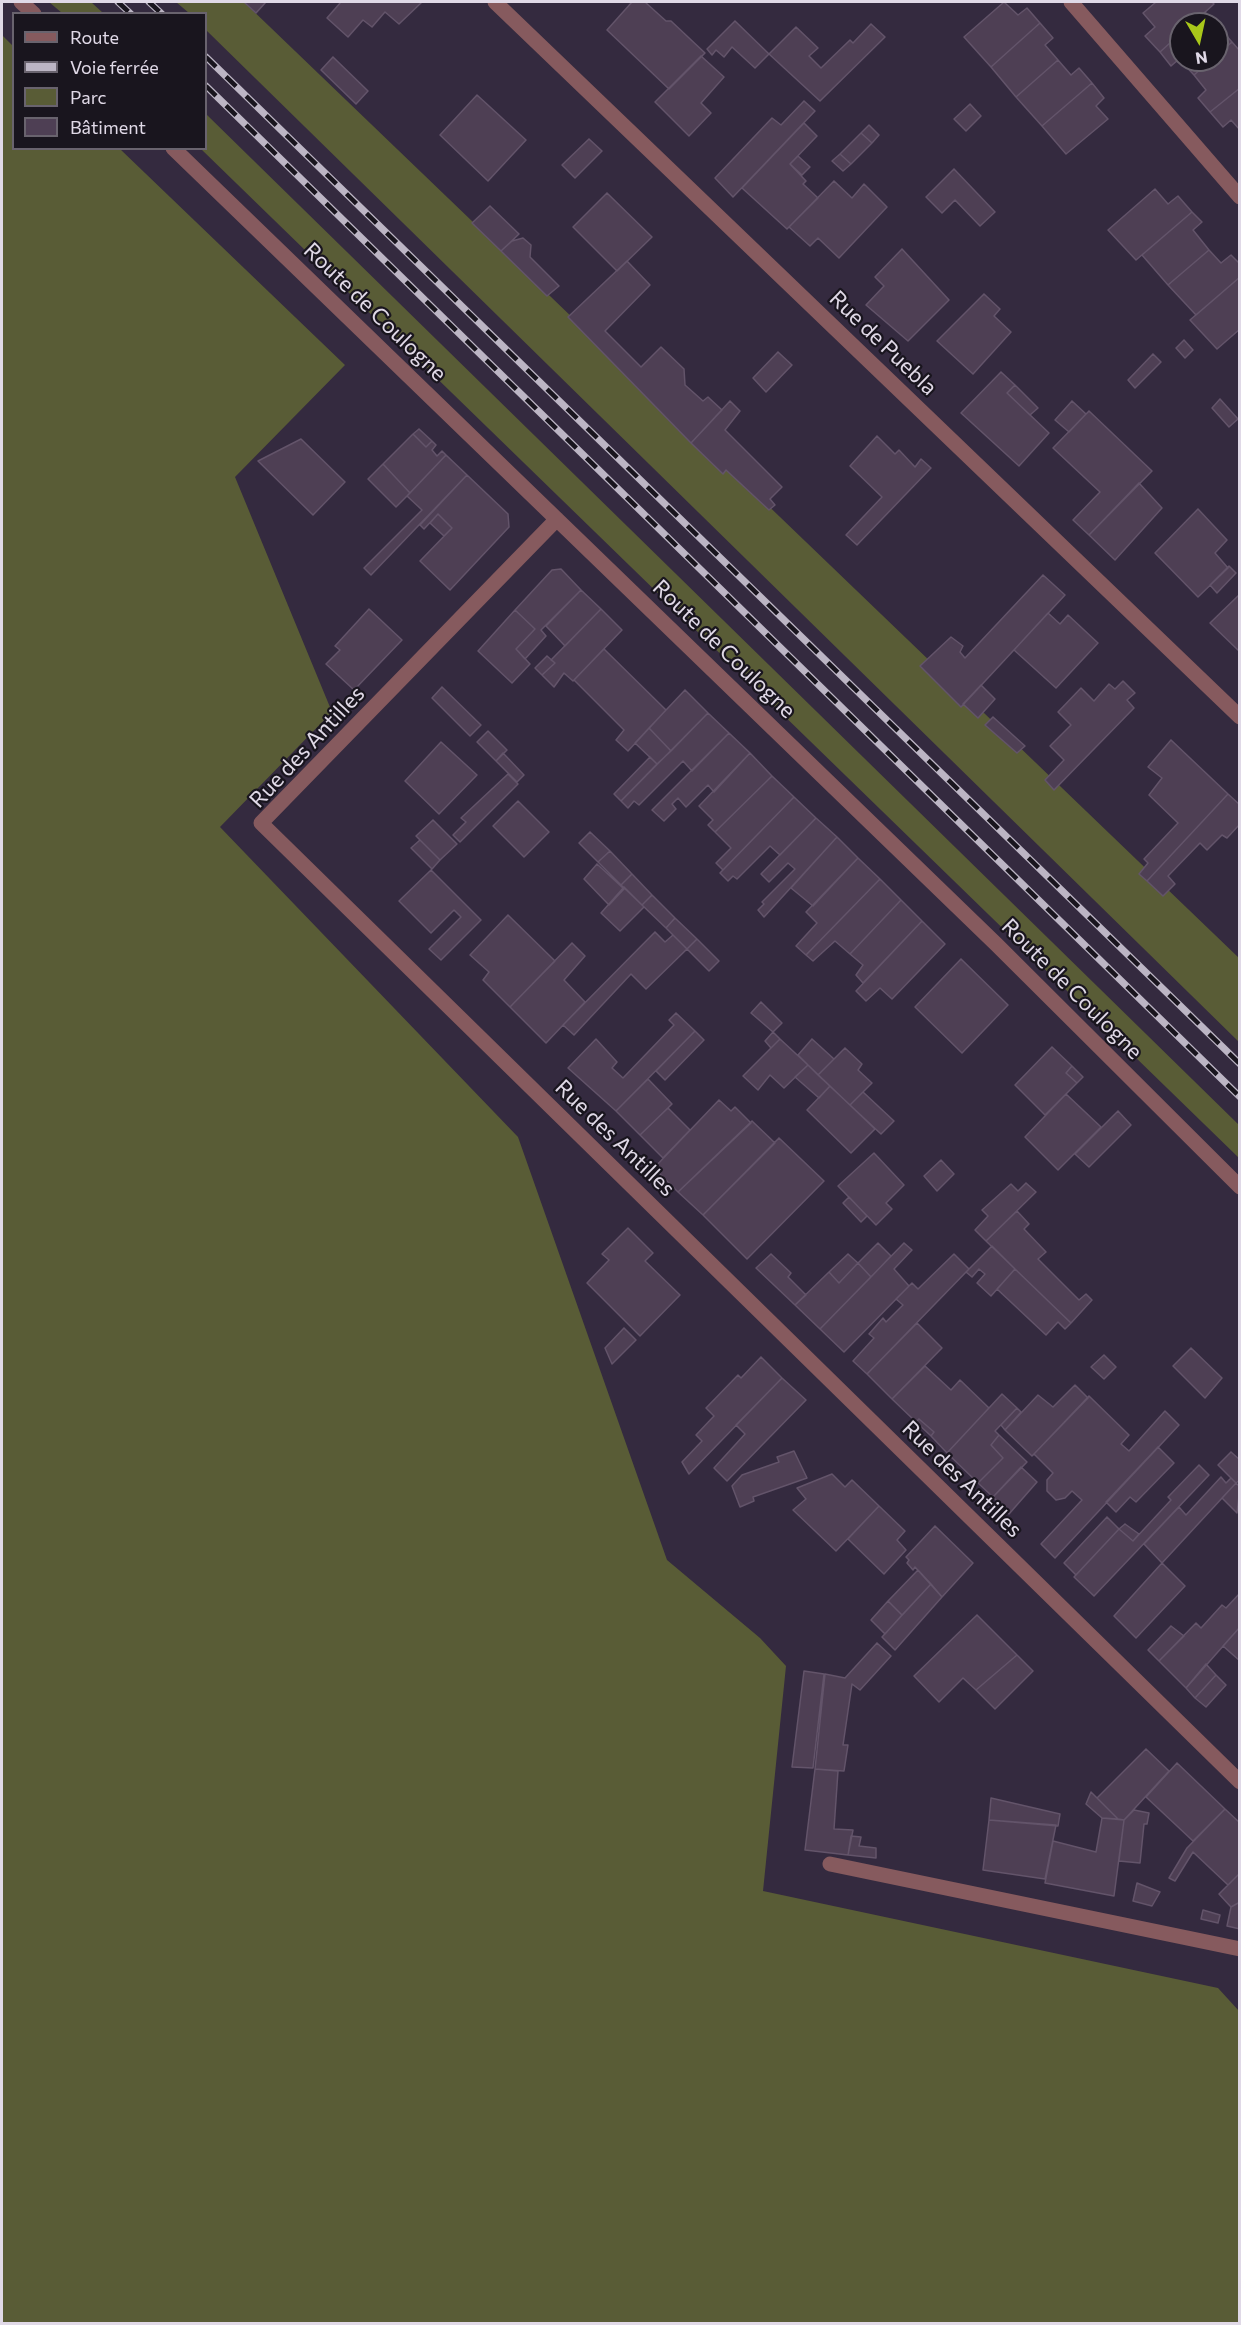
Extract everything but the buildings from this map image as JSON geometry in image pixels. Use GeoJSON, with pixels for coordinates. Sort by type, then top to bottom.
{"type":"FeatureCollection","features":[{"type":"Feature","properties":{"kind":"street","name":"Rue de Puebla"},"geometry":{"type":"LineString","coordinates":[[495,2],[1239,717]]}},
{"type":"Feature","properties":{"kind":"street"},"geometry":{"type":"LineString","coordinates":[[1071,2],[1239,197]]}},
{"type":"Feature","properties":{"kind":"street","name":"Route de Coulogne"},"geometry":{"type":"LineString","coordinates":[[175,150],[987,936],[1239,1187]]}},
{"type":"Feature","properties":{"kind":"street","name":"Rue des Antilles"},"geometry":{"type":"LineString","coordinates":[[557,519],[261,823],[1239,1782]]}},
{"type":"Feature","properties":{"kind":"street"},"geometry":{"type":"LineString","coordinates":[[830,1864],[1239,1949]]}},
{"type":"Feature","properties":{"kind":"green space"},"geometry":{"type":"Polygon","coordinates":[[[49,2],[91,2],[102,12],[61,12],[49,2]]]}},
{"type":"Feature","properties":{"kind":"green space"},"geometry":{"type":"Polygon","coordinates":[[[176,2],[244,2],[1239,958],[1239,1042],[207,31],[207,12],[188,12],[176,2]]]}},
{"type":"Feature","properties":{"kind":"green space"},"geometry":{"type":"Polygon","coordinates":[[[2,35],[12,45],[12,150],[121,150],[345,365],[235,477],[332,712],[220,827],[518,1137],[667,1560],[760,1638],[786,1666],[763,1891],[1218,1988],[1239,2011],[1239,2323],[2,2323],[2,35]]]}},
{"type":"Feature","properties":{"kind":"green space"},"geometry":{"type":"Polygon","coordinates":[[[207,115],[1239,1125],[1239,1158],[202,150],[207,150],[207,115]]]}},
{"type":"Feature","properties":{"kind":"railway"},"geometry":{"type":"LineString","coordinates":[[118,2],[129,12]]}},
{"type":"Feature","properties":{"kind":"railway"},"geometry":{"type":"LineString","coordinates":[[149,2],[160,12]]}},
{"type":"Feature","properties":{"kind":"railway"},"geometry":{"type":"LineString","coordinates":[[207,58],[1240,1064]]}},
{"type":"Feature","properties":{"kind":"railway"},"geometry":{"type":"LineString","coordinates":[[207,87],[1240,1097]]}}]}
